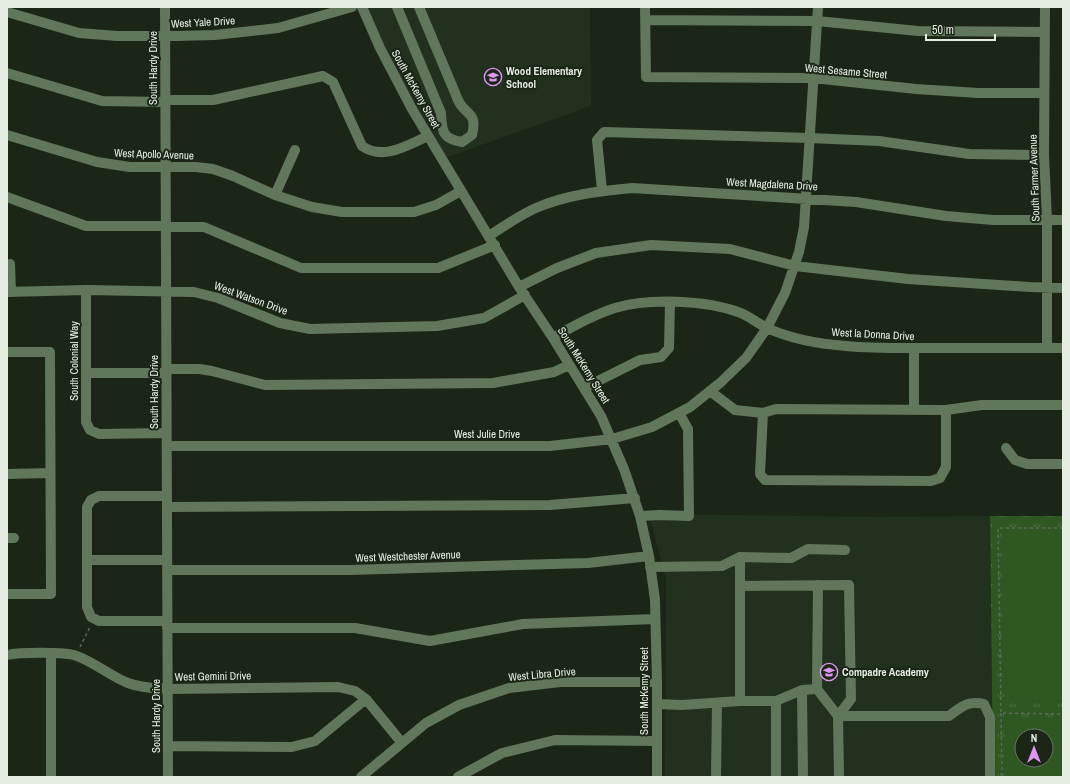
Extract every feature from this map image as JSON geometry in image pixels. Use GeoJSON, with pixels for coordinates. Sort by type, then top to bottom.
{"type":"FeatureCollection","features":[{"type":"Feature","properties":{"kind":"street","name":"South Hardy Drive"},"geometry":{"type":"LineString","coordinates":[[165,7],[168,777]]}},
{"type":"Feature","properties":{"kind":"street","name":"West Yale Drive"},"geometry":{"type":"LineString","coordinates":[[7,12],[79,33],[117,36],[165,36],[216,35],[278,28],[352,7]]}},
{"type":"Feature","properties":{"kind":"street","name":"South McKemy Street"},"geometry":{"type":"LineString","coordinates":[[362,7],[380,48],[412,109],[488,236],[601,416],[612,439],[635,498],[648,556],[655,600],[657,777]]}},
{"type":"Feature","properties":{"kind":"street"},"geometry":{"type":"LineString","coordinates":[[397,7],[441,113],[441,125],[444,134],[450,140],[462,142],[472,135],[474,125],[471,114],[461,108],[419,7]]}},
{"type":"Feature","properties":{"kind":"street"},"geometry":{"type":"LineString","coordinates":[[645,7],[645,20],[817,21],[918,31],[1044,32]]}},
{"type":"Feature","properties":{"kind":"street","name":"West Julie Drive"},"geometry":{"type":"LineString","coordinates":[[167,446],[550,446],[612,439],[652,427],[690,407],[746,358],[767,328],[786,293],[795,266],[804,227],[818,7]]}},
{"type":"Feature","properties":{"kind":"street","name":"South Farmer Avenue"},"geometry":{"type":"LineString","coordinates":[[1045,7],[1044,155],[1048,220],[1048,348]]}},
{"type":"Feature","properties":{"kind":"street","name":"West Sesame Street"},"geometry":{"type":"LineString","coordinates":[[645,20],[646,77],[813,78],[916,89],[978,93],[1044,93]]}},
{"type":"Feature","properties":{"kind":"street"},"geometry":{"type":"LineString","coordinates":[[7,73],[102,101],[213,100],[323,76],[333,82],[362,146],[368,150],[378,152],[394,151],[428,136]]}},
{"type":"Feature","properties":{"kind":"street"},"geometry":{"type":"LineString","coordinates":[[602,190],[597,140],[604,132],[879,141],[969,154],[1044,155]]}},
{"type":"Feature","properties":{"kind":"street","name":"West Apollo Avenue"},"geometry":{"type":"LineString","coordinates":[[7,135],[97,162],[130,167],[196,167],[213,169],[233,176],[275,195],[312,207],[342,212],[414,212],[436,205],[461,191]]}},
{"type":"Feature","properties":{"kind":"street"},"geometry":{"type":"LineString","coordinates":[[275,195],[295,150]]}},
{"type":"Feature","properties":{"kind":"street","name":"West Magdalena Drive"},"geometry":{"type":"LineString","coordinates":[[488,236],[536,208],[573,196],[602,190],[632,188],[806,198],[863,203],[946,216],[993,220],[1063,220]]}},
{"type":"Feature","properties":{"kind":"street"},"geometry":{"type":"LineString","coordinates":[[7,197],[86,226],[204,227],[301,268],[438,268],[495,246]]}},
{"type":"Feature","properties":{"kind":"street","name":"West Watson Drive"},"geometry":{"type":"LineString","coordinates":[[10,264],[9,292],[86,290],[194,292],[212,296],[280,323],[310,329],[437,326],[484,318],[557,268],[596,253],[651,245],[730,249],[795,266],[908,279],[1063,288]]}},
{"type":"Feature","properties":{"kind":"street","name":"South Colonial Way"},"geometry":{"type":"LineString","coordinates":[[86,290],[86,422],[90,430],[99,434],[166,433]]}},
{"type":"Feature","properties":{"kind":"street"},"geometry":{"type":"LineString","coordinates":[[584,388],[640,360],[662,357],[669,348],[670,302]]}},
{"type":"Feature","properties":{"kind":"street","name":"West la Donna Drive"},"geometry":{"type":"LineString","coordinates":[[553,338],[587,319],[616,308],[639,303],[670,302],[717,306],[739,312],[767,328],[800,339],[830,344],[867,348],[1063,348]]}},
{"type":"Feature","properties":{"kind":"street"},"geometry":{"type":"LineString","coordinates":[[914,348],[914,409]]}},
{"type":"Feature","properties":{"kind":"street"},"geometry":{"type":"LineString","coordinates":[[7,352],[50,352],[51,594],[7,594]]}},
{"type":"Feature","properties":{"kind":"street"},"geometry":{"type":"LineString","coordinates":[[87,373],[199,369],[265,385],[492,383],[554,372],[570,365]]}},
{"type":"Feature","properties":{"kind":"street"},"geometry":{"type":"LineString","coordinates":[[710,391],[734,410],[763,413],[776,409],[946,410],[982,405],[1063,406]]}},
{"type":"Feature","properties":{"kind":"street"},"geometry":{"type":"LineString","coordinates":[[763,413],[760,474],[765,480],[931,481],[940,478],[946,467],[946,410]]}},
{"type":"Feature","properties":{"kind":"street"},"geometry":{"type":"LineString","coordinates":[[640,516],[689,516],[688,428],[680,413]]}},
{"type":"Feature","properties":{"kind":"street"},"geometry":{"type":"LineString","coordinates":[[1006,448],[1015,460],[1027,464],[1063,464]]}},
{"type":"Feature","properties":{"kind":"street"},"geometry":{"type":"LineString","coordinates":[[7,474],[50,474]]}},
{"type":"Feature","properties":{"kind":"street"},"geometry":{"type":"LineString","coordinates":[[167,496],[99,496],[91,500],[87,507],[87,607],[92,618],[99,621],[167,624],[355,628],[430,641],[523,624],[656,619]]}},
{"type":"Feature","properties":{"kind":"street"},"geometry":{"type":"LineString","coordinates":[[167,507],[550,505],[635,498]]}},
{"type":"Feature","properties":{"kind":"street"},"geometry":{"type":"LineString","coordinates":[[650,567],[722,566],[740,557],[791,558],[808,549],[845,550]]}},
{"type":"Feature","properties":{"kind":"street","name":"West Westchester Avenue"},"geometry":{"type":"LineString","coordinates":[[87,560],[167,565],[357,570],[588,563],[648,556]]}},
{"type":"Feature","properties":{"kind":"street"},"geometry":{"type":"LineString","coordinates":[[740,557],[740,701]]}},
{"type":"Feature","properties":{"kind":"street"},"geometry":{"type":"LineString","coordinates":[[740,586],[850,584],[851,699],[838,716]]}},
{"type":"Feature","properties":{"kind":"street"},"geometry":{"type":"LineString","coordinates":[[818,585],[817,689],[838,716],[839,777]]}},
{"type":"Feature","properties":{"kind":"street"},"geometry":{"type":"LineString","coordinates":[[51,653],[51,777]]}},
{"type":"Feature","properties":{"kind":"street","name":"West Gemini Drive"},"geometry":{"type":"LineString","coordinates":[[7,655],[65,653],[75,656],[127,683],[141,687],[168,689],[338,687],[355,691],[366,699],[402,743]]}},
{"type":"Feature","properties":{"kind":"street","name":"West Libra Drive"},"geometry":{"type":"LineString","coordinates":[[360,777],[426,723],[459,705],[509,688],[560,682],[657,682]]}},
{"type":"Feature","properties":{"kind":"street"},"geometry":{"type":"LineString","coordinates":[[657,704],[682,705],[740,701],[776,701],[802,690],[817,689]]}},
{"type":"Feature","properties":{"kind":"street"},"geometry":{"type":"LineString","coordinates":[[802,690],[803,777]]}},
{"type":"Feature","properties":{"kind":"street"},"geometry":{"type":"LineString","coordinates":[[168,746],[292,747],[314,741],[366,699]]}},
{"type":"Feature","properties":{"kind":"street"},"geometry":{"type":"LineString","coordinates":[[776,701],[776,777]]}},
{"type":"Feature","properties":{"kind":"street"},"geometry":{"type":"LineString","coordinates":[[838,716],[949,716],[963,705],[977,702],[984,704],[990,717],[990,777]]}},
{"type":"Feature","properties":{"kind":"street"},"geometry":{"type":"LineString","coordinates":[[716,777],[717,703]]}},
{"type":"Feature","properties":{"kind":"street"},"geometry":{"type":"LineString","coordinates":[[458,777],[502,753],[555,740],[657,741]]}},
{"type":"Feature","properties":{"kind":"path"},"geometry":{"type":"LineString","coordinates":[[1002,777],[998,528],[1063,528]]}},
{"type":"Feature","properties":{"kind":"path"},"geometry":{"type":"LineString","coordinates":[[75,656],[92,618]]}},
{"type":"Feature","properties":{"kind":"path"},"geometry":{"type":"LineString","coordinates":[[1001,713],[1063,714]]}},
{"type":"Feature","properties":{"kind":"shaded area","name":"Wood Elementary School"},"geometry":{"type":"Polygon","coordinates":[[[362,7],[590,7],[591,106],[442,159],[362,7]]]}},
{"type":"Feature","properties":{"kind":"shaded area","name":"Compadre Academy"},"geometry":{"type":"Polygon","coordinates":[[[649,514],[875,517],[990,516],[993,777],[665,777],[666,579],[649,514]]]}},
{"type":"Feature","properties":{"kind":"green space"},"geometry":{"type":"Polygon","coordinates":[[[990,516],[1063,516],[1063,777],[993,777],[990,516]]]}},
{"type":"Feature","properties":{"kind":"green space"},"geometry":{"type":"Polygon","coordinates":[[[1002,533],[1063,534],[1063,702],[1017,701],[1003,688],[1002,533]]]}},
{"type":"Feature","properties":{"kind":"green space"},"geometry":{"type":"Polygon","coordinates":[[[1004,719],[1063,719],[1063,777],[1004,777],[1004,719]]]}},
{"type":"Feature","properties":{"kind":"place","name":"Wood Elementary School"},"geometry":{"type":"Point","coordinates":[493,77]}},
{"type":"Feature","properties":{"kind":"place","name":"Compadre Academy"},"geometry":{"type":"Point","coordinates":[829,672]}}]}
